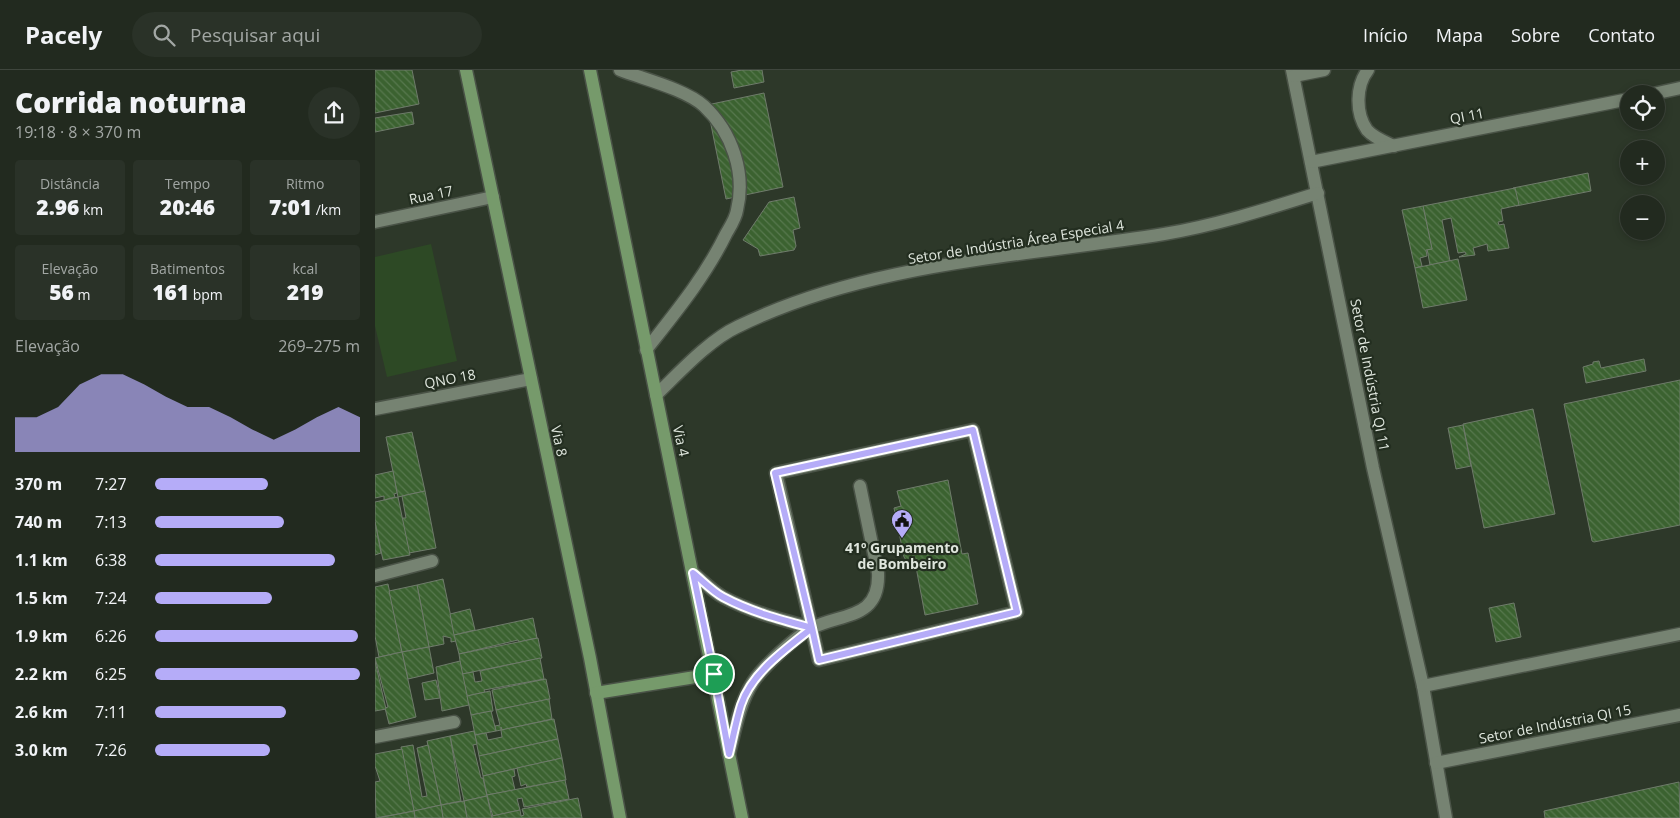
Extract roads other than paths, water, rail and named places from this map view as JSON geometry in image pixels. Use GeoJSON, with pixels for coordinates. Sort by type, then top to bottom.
{"type":"FeatureCollection","features":[{"type":"Feature","properties":{"kind":"main road","name":"Via 8"},"geometry":{"type":"LineString","coordinates":[[466,70],[596,693],[620,818]]}},
{"type":"Feature","properties":{"kind":"main road","name":"Via 4"},"geometry":{"type":"LineString","coordinates":[[590,70],[742,818]]}},
{"type":"Feature","properties":{"kind":"main road"},"geometry":{"type":"LineString","coordinates":[[596,693],[714,674]]}},
{"type":"Feature","properties":{"kind":"street"},"geometry":{"type":"LineString","coordinates":[[620,70],[681,94],[703,105],[721,127],[734,150],[741,185],[737,212],[720,247],[699,282],[646,350]]}},
{"type":"Feature","properties":{"kind":"street"},"geometry":{"type":"LineString","coordinates":[[1293,73],[1324,70]]}},
{"type":"Feature","properties":{"kind":"street"},"geometry":{"type":"LineString","coordinates":[[1368,70],[1362,77],[1359,97],[1361,116],[1367,130],[1378,139],[1394,146]]}},
{"type":"Feature","properties":{"kind":"street","name":"Setor de Indústria QI 11"},"geometry":{"type":"LineString","coordinates":[[1293,73],[1373,468],[1423,686],[1446,818]]}},
{"type":"Feature","properties":{"kind":"street"},"geometry":{"type":"LineString","coordinates":[[1665,91],[1680,88]]}},
{"type":"Feature","properties":{"kind":"street","name":"QI 11"},"geometry":{"type":"LineString","coordinates":[[1311,162],[1620,101]]}},
{"type":"Feature","properties":{"kind":"street","name":"Setor de Indústria Área Especial 4"},"geometry":{"type":"LineString","coordinates":[[656,395],[697,356],[735,327],[825,291],[955,263],[1166,234],[1246,216],[1318,193]]}},
{"type":"Feature","properties":{"kind":"street","name":"Rua 17"},"geometry":{"type":"LineString","coordinates":[[375,222],[493,197]]}},
{"type":"Feature","properties":{"kind":"street","name":"QNO 18"},"geometry":{"type":"LineString","coordinates":[[375,409],[531,379]]}},
{"type":"Feature","properties":{"kind":"street"},"geometry":{"type":"LineString","coordinates":[[973,430],[1017,612],[819,660],[812,628],[775,473],[973,430]]}},
{"type":"Feature","properties":{"kind":"street"},"geometry":{"type":"LineString","coordinates":[[729,754],[741,704],[754,681],[778,655],[812,628],[854,615],[874,596],[879,584],[860,486]]}},
{"type":"Feature","properties":{"kind":"street"},"geometry":{"type":"LineString","coordinates":[[375,576],[432,561]]}},
{"type":"Feature","properties":{"kind":"street"},"geometry":{"type":"LineString","coordinates":[[693,573],[722,596],[743,606],[769,616],[812,628]]}},
{"type":"Feature","properties":{"kind":"street"},"geometry":{"type":"LineString","coordinates":[[1423,686],[1680,634]]}},
{"type":"Feature","properties":{"kind":"street","name":"Setor de Indústria QI 15"},"geometry":{"type":"LineString","coordinates":[[1436,763],[1680,715]]}},
{"type":"Feature","properties":{"kind":"street"},"geometry":{"type":"LineString","coordinates":[[375,737],[454,722]]}},
{"type":"Feature","properties":{"kind":"place","name":"41º Grupamento de Bombeiro"},"geometry":{"type":"Point","coordinates":[902,539]}}]}
